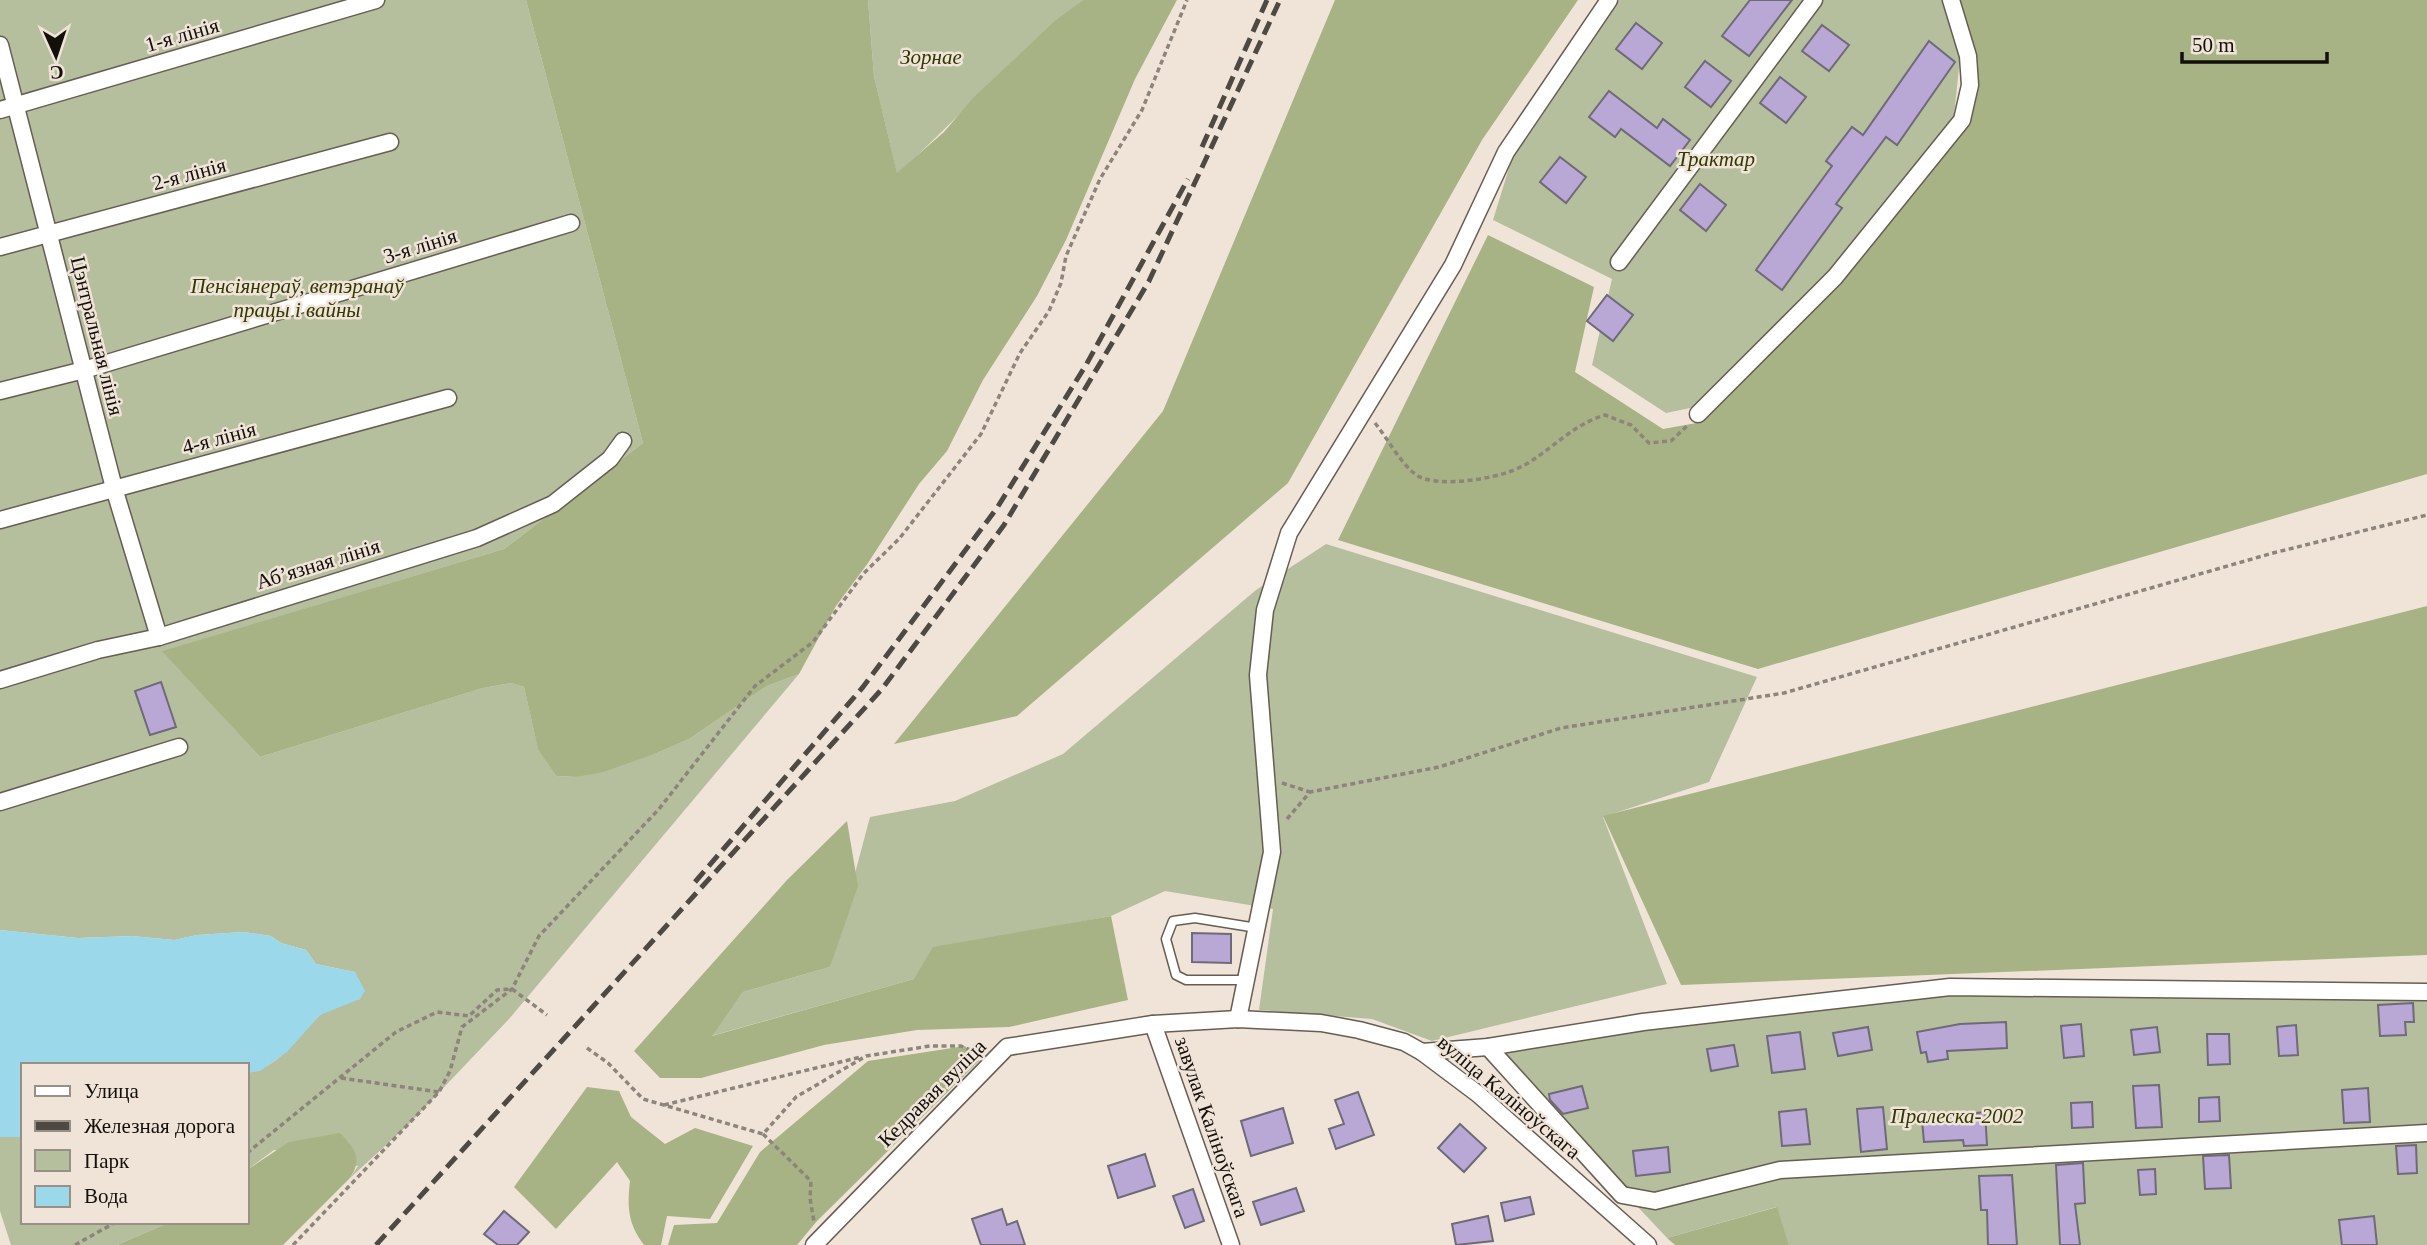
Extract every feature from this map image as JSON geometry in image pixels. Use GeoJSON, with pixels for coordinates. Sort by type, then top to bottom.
{"type":"FeatureCollection","features":[{"type":"Feature","properties":{"kind":"street","name":"1-я лінія"},"geometry":{"type":"LineString","coordinates":[[8,108],[376,0]]}},
{"type":"Feature","properties":{"kind":"street"},"geometry":{"type":"LineString","coordinates":[[1238,1019],[1272,852],[1258,675],[1265,610],[1289,533],[1453,265],[1506,152],[1609,0]]}},
{"type":"Feature","properties":{"kind":"street"},"geometry":{"type":"LineString","coordinates":[[1619,262],[1814,0]]}},
{"type":"Feature","properties":{"kind":"street"},"geometry":{"type":"LineString","coordinates":[[1698,415],[1835,277],[1962,120],[1970,85],[1968,56],[1951,0]]}},
{"type":"Feature","properties":{"kind":"street","name":"Цэнтральная лінія"},"geometry":{"type":"LineString","coordinates":[[0,45],[8,108],[49,233],[114,488],[159,637]]}},
{"type":"Feature","properties":{"kind":"street","name":"2-я лінія"},"geometry":{"type":"LineString","coordinates":[[0,247],[390,142]]}},
{"type":"Feature","properties":{"kind":"street","name":"3-я лінія"},"geometry":{"type":"LineString","coordinates":[[0,391],[84,370],[571,223]]}},
{"type":"Feature","properties":{"kind":"street","name":"4-я лінія"},"geometry":{"type":"LineString","coordinates":[[0,520],[448,398]]}},
{"type":"Feature","properties":{"kind":"street","name":"Абʼязная лінія"},"geometry":{"type":"LineString","coordinates":[[0,680],[98,650],[159,637],[477,538],[554,504],[610,459],[623,442]]}},
{"type":"Feature","properties":{"kind":"street"},"geometry":{"type":"LineString","coordinates":[[0,802],[178,747]]}},
{"type":"Feature","properties":{"kind":"street"},"geometry":{"type":"LineString","coordinates":[[1422,1052],[1488,1047],[1643,1022],[1950,987],[2427,992]]}},
{"type":"Feature","properties":{"kind":"street","name":"вуліца Каліноўскага"},"geometry":{"type":"LineString","coordinates":[[1153,1024],[1238,1019],[1321,1023],[1404,1042],[1422,1052],[1478,1094],[1648,1245]]}},
{"type":"Feature","properties":{"kind":"street","name":"Кедравая вуліца"},"geometry":{"type":"LineString","coordinates":[[824,1241],[1007,1047],[1153,1024]]}},
{"type":"Feature","properties":{"kind":"street","name":"завулак Каліноўскага"},"geometry":{"type":"LineString","coordinates":[[1153,1024],[1231,1245]]}},
{"type":"Feature","properties":{"kind":"street"},"geometry":{"type":"LineString","coordinates":[[1488,1047],[1622,1195],[1655,1201],[1780,1170],[2427,1133]]}},
{"type":"Feature","properties":{"kind":"lane"},"geometry":{"type":"LineString","coordinates":[[1246,980],[1186,980],[1176,975],[1166,939],[1172,921],[1195,918],[1257,928]]}},
{"type":"Feature","properties":{"kind":"path"},"geometry":{"type":"LineString","coordinates":[[293,1245],[439,1092],[450,1071],[462,1027],[512,989],[539,936],[659,809],[755,687],[813,642],[864,573],[899,539],[981,434],[1020,353],[1049,311],[1061,282],[1066,256],[1100,179],[1142,110],[1187,0]]}},
{"type":"Feature","properties":{"kind":"path"},"geometry":{"type":"LineString","coordinates":[[1363,413],[1376,423],[1416,475],[1441,482],[1478,479],[1515,470],[1586,421],[1605,415],[1631,425],[1649,443],[1659,444],[1671,442],[1698,415]]}},
{"type":"Feature","properties":{"kind":"path"},"geometry":{"type":"LineString","coordinates":[[1265,777],[1310,792],[1439,767],[1561,728],[1784,693],[2273,553],[2427,515]]}},
{"type":"Feature","properties":{"kind":"path"},"geometry":{"type":"LineString","coordinates":[[1272,852],[1287,819],[1310,792]]}},
{"type":"Feature","properties":{"kind":"path"},"geometry":{"type":"LineString","coordinates":[[248,1152],[396,1032],[437,1012],[469,1016],[497,990],[512,989],[547,1015]]}},
{"type":"Feature","properties":{"kind":"path"},"geometry":{"type":"LineString","coordinates":[[664,1105],[866,1056],[930,1046],[961,1046],[993,1061]]}},
{"type":"Feature","properties":{"kind":"path"},"geometry":{"type":"LineString","coordinates":[[587,1048],[608,1063],[643,1099],[763,1134],[811,1181],[812,1220],[824,1241]]}},
{"type":"Feature","properties":{"kind":"path"},"geometry":{"type":"LineString","coordinates":[[763,1134],[796,1097],[866,1056]]}},
{"type":"Feature","properties":{"kind":"path"},"geometry":{"type":"LineString","coordinates":[[340,1077],[439,1092]]}},
{"type":"Feature","properties":{"kind":"path"},"geometry":{"type":"LineString","coordinates":[[75,1245],[112,1224]]}},
{"type":"Feature","properties":{"kind":"green space","name":"Пенсіянераў, ветэранаў працы і вайны"},"geometry":{"type":"Polygon","coordinates":[[[0,0],[526,0],[643,443],[504,549],[163,651],[260,757],[483,688],[511,683],[524,687],[538,748],[556,776],[576,777],[657,753],[689,739],[767,686],[799,674],[509,1019],[408,1125],[350,1178],[358,1166],[274,1150],[248,1169],[248,1073],[259,1070],[278,1058],[323,1013],[338,1005],[360,999],[355,972],[316,964],[306,950],[281,943],[271,936],[243,932],[197,935],[174,940],[132,936],[78,938],[0,930],[0,0]]]}},
{"type":"Feature","properties":{"kind":"green space"},"geometry":{"type":"Polygon","coordinates":[[[526,0],[868,0],[874,76],[897,173],[944,132],[973,98],[1056,20],[1083,0],[1177,0],[1135,79],[1066,240],[1037,296],[983,380],[947,451],[919,484],[868,563],[836,606],[799,674],[767,686],[689,739],[603,772],[576,777],[556,776],[538,749],[524,687],[511,683],[483,688],[260,757],[162,651],[504,549],[643,443],[526,0]]]}},
{"type":"Feature","properties":{"kind":"green space","name":"Зорнае"},"geometry":{"type":"Polygon","coordinates":[[[868,0],[1083,0],[1034,41],[897,174],[874,76],[868,0]]]}},
{"type":"Feature","properties":{"kind":"green space"},"geometry":{"type":"Polygon","coordinates":[[[1335,0],[1578,0],[1482,140],[1288,483],[1017,716],[894,744],[1163,411],[1335,0]]]}},
{"type":"Feature","properties":{"kind":"green space","name":"Трактар"},"geometry":{"type":"Polygon","coordinates":[[[1619,0],[1943,0],[1960,57],[1954,117],[1830,272],[1695,407],[1666,413],[1592,365],[1612,279],[1493,220],[1513,155],[1619,0]]]}},
{"type":"Feature","properties":{"kind":"green space"},"geometry":{"type":"Polygon","coordinates":[[[1960,0],[2427,0],[2427,474],[1758,669],[1338,540],[1488,235],[1594,287],[1575,372],[1663,429],[1702,422],[1841,283],[1969,123],[1976,56],[1960,0]]]}},
{"type":"Feature","properties":{"kind":"green space"},"geometry":{"type":"Polygon","coordinates":[[[1326,544],[1757,677],[1709,782],[1603,817],[1667,984],[1432,1041],[1372,1019],[1259,1010],[1273,909],[1165,891],[1111,916],[1034,930],[914,979],[711,1036],[743,992],[830,967],[870,817],[955,801],[1063,754],[1256,590],[1326,544]]]}},
{"type":"Feature","properties":{"kind":"green space"},"geometry":{"type":"Polygon","coordinates":[[[2427,606],[2427,955],[1681,985],[1603,816],[2427,606]]]}},
{"type":"Feature","properties":{"kind":"green space"},"geometry":{"type":"Polygon","coordinates":[[[847,821],[858,886],[830,967],[743,992],[712,1036],[914,979],[933,947],[1111,916],[1128,1000],[1009,1027],[917,1030],[824,1045],[701,1078],[660,1078],[634,1051],[787,880],[847,821]]]}},
{"type":"Feature","properties":{"kind":"green space","name":"Пралеска-2002"},"geometry":{"type":"Polygon","coordinates":[[[1950,987],[2427,996],[2427,1245],[1789,1245],[1776,1207],[1667,1238],[1488,1047],[1950,987]]]}},
{"type":"Feature","properties":{"kind":"green space"},"geometry":{"type":"Polygon","coordinates":[[[965,1046],[979,1061],[817,1221],[797,1245],[668,1245],[674,1225],[717,1223],[760,1152],[868,1061],[965,1046]]]}},
{"type":"Feature","properties":{"kind":"green space"},"geometry":{"type":"Polygon","coordinates":[[[587,1087],[619,1091],[631,1117],[665,1144],[695,1128],[753,1146],[710,1219],[667,1216],[661,1245],[644,1245],[630,1215],[630,1181],[617,1162],[556,1229],[514,1187],[587,1087]]]}},
{"type":"Feature","properties":{"kind":"green space"},"geometry":{"type":"Polygon","coordinates":[[[340,1133],[350,1144],[357,1159],[350,1178],[283,1245],[117,1245],[165,1224],[248,1224],[248,1169],[289,1142],[340,1133]]]}},
{"type":"Feature","properties":{"kind":"green space"},"geometry":{"type":"Polygon","coordinates":[[[0,1137],[21,1137],[21,1224],[165,1224],[117,1245],[11,1245],[0,1211],[0,1137]]]}},
{"type":"Feature","properties":{"kind":"green space"},"geometry":{"type":"Polygon","coordinates":[[[1777,1207],[1789,1245],[1675,1245],[1667,1238],[1777,1207]]]}},
{"type":"Feature","properties":{"kind":"water"},"geometry":{"type":"Polygon","coordinates":[[[0,930],[78,938],[132,936],[174,940],[197,935],[243,932],[271,936],[281,943],[306,950],[316,964],[355,972],[365,991],[360,999],[320,1015],[287,1052],[260,1071],[248,1073],[248,1063],[21,1063],[21,1137],[0,1137],[0,930]]]}},
{"type":"Feature","properties":{"kind":"building"},"geometry":{"type":"Polygon","coordinates":[[[1750,0],[1792,0],[1749,56],[1722,36],[1750,0]]]}},
{"type":"Feature","properties":{"kind":"building"},"geometry":{"type":"Polygon","coordinates":[[[1636,23],[1662,43],[1642,69],[1616,49],[1636,23]]]}},
{"type":"Feature","properties":{"kind":"building"},"geometry":{"type":"Polygon","coordinates":[[[1822,25],[1849,45],[1829,71],[1802,51],[1822,25]]]}},
{"type":"Feature","properties":{"kind":"building"},"geometry":{"type":"Polygon","coordinates":[[[1929,41],[1955,62],[1897,145],[1886,137],[1836,204],[1842,208],[1782,290],[1756,270],[1832,166],[1826,161],[1852,127],[1863,135],[1929,41]]]}},
{"type":"Feature","properties":{"kind":"building"},"geometry":{"type":"Polygon","coordinates":[[[1705,61],[1731,81],[1711,107],[1685,87],[1705,61]]]}},
{"type":"Feature","properties":{"kind":"building"},"geometry":{"type":"Polygon","coordinates":[[[1780,77],[1806,97],[1786,123],[1760,103],[1780,77]]]}},
{"type":"Feature","properties":{"kind":"building"},"geometry":{"type":"Polygon","coordinates":[[[1609,91],[1657,128],[1663,119],[1690,140],[1670,166],[1621,129],[1615,137],[1589,117],[1609,91]]]}},
{"type":"Feature","properties":{"kind":"building"},"geometry":{"type":"Polygon","coordinates":[[[1560,157],[1586,177],[1566,203],[1540,182],[1560,157]]]}},
{"type":"Feature","properties":{"kind":"building"},"geometry":{"type":"Polygon","coordinates":[[[1700,184],[1726,205],[1706,231],[1680,210],[1700,184]]]}},
{"type":"Feature","properties":{"kind":"building"},"geometry":{"type":"Polygon","coordinates":[[[1607,295],[1633,315],[1613,341],[1587,321],[1607,295]]]}},
{"type":"Feature","properties":{"kind":"building"},"geometry":{"type":"Polygon","coordinates":[[[161,682],[176,727],[150,735],[135,691],[161,682]]]}},
{"type":"Feature","properties":{"kind":"building"},"geometry":{"type":"Polygon","coordinates":[[[1192,933],[1231,934],[1231,963],[1192,962],[1192,933]]]}},
{"type":"Feature","properties":{"kind":"building"},"geometry":{"type":"Polygon","coordinates":[[[2413,1003],[2414,1022],[2405,1022],[2406,1035],[2380,1036],[2378,1005],[2413,1003]]]}},
{"type":"Feature","properties":{"kind":"building"},"geometry":{"type":"Polygon","coordinates":[[[2006,1022],[2007,1048],[1947,1051],[1948,1059],[1928,1062],[1926,1052],[1921,1053],[1917,1032],[1960,1024],[2006,1022]]]}},
{"type":"Feature","properties":{"kind":"building"},"geometry":{"type":"Polygon","coordinates":[[[2081,1024],[2084,1056],[2064,1058],[2061,1026],[2081,1024]]]}},
{"type":"Feature","properties":{"kind":"building"},"geometry":{"type":"Polygon","coordinates":[[[2296,1025],[2298,1055],[2279,1056],[2277,1027],[2296,1025]]]}},
{"type":"Feature","properties":{"kind":"building"},"geometry":{"type":"Polygon","coordinates":[[[1868,1027],[1872,1050],[1838,1056],[1833,1033],[1868,1027]]]}},
{"type":"Feature","properties":{"kind":"building"},"geometry":{"type":"Polygon","coordinates":[[[2157,1027],[2160,1052],[2134,1055],[2131,1030],[2157,1027]]]}},
{"type":"Feature","properties":{"kind":"building"},"geometry":{"type":"Polygon","coordinates":[[[1800,1032],[1805,1069],[1772,1073],[1767,1036],[1800,1032]]]}},
{"type":"Feature","properties":{"kind":"building"},"geometry":{"type":"Polygon","coordinates":[[[2207,1034],[2229,1034],[2230,1064],[2208,1065],[2207,1034]]]}},
{"type":"Feature","properties":{"kind":"building"},"geometry":{"type":"Polygon","coordinates":[[[1734,1045],[1738,1066],[1711,1071],[1707,1049],[1734,1045]]]}},
{"type":"Feature","properties":{"kind":"building"},"geometry":{"type":"Polygon","coordinates":[[[2159,1085],[2162,1127],[2136,1128],[2133,1086],[2159,1085]]]}},
{"type":"Feature","properties":{"kind":"building"},"geometry":{"type":"Polygon","coordinates":[[[1582,1086],[1588,1108],[1563,1114],[1550,1100],[1549,1094],[1582,1086]]]}},
{"type":"Feature","properties":{"kind":"building"},"geometry":{"type":"Polygon","coordinates":[[[2368,1088],[2370,1122],[2344,1123],[2342,1090],[2368,1088]]]}},
{"type":"Feature","properties":{"kind":"building"},"geometry":{"type":"Polygon","coordinates":[[[1358,1092],[1374,1135],[1336,1149],[1329,1129],[1344,1124],[1335,1100],[1358,1092]]]}},
{"type":"Feature","properties":{"kind":"building"},"geometry":{"type":"Polygon","coordinates":[[[2219,1097],[2220,1121],[2199,1122],[2199,1098],[2219,1097]]]}},
{"type":"Feature","properties":{"kind":"building"},"geometry":{"type":"Polygon","coordinates":[[[2092,1102],[2093,1127],[2072,1128],[2071,1103],[2092,1102]]]}},
{"type":"Feature","properties":{"kind":"building"},"geometry":{"type":"Polygon","coordinates":[[[1883,1107],[1887,1149],[1861,1152],[1857,1109],[1883,1107]]]}},
{"type":"Feature","properties":{"kind":"building"},"geometry":{"type":"Polygon","coordinates":[[[1283,1108],[1293,1143],[1251,1156],[1241,1121],[1283,1108]]]}},
{"type":"Feature","properties":{"kind":"building"},"geometry":{"type":"Polygon","coordinates":[[[1806,1109],[1810,1144],[1782,1146],[1779,1112],[1806,1109]]]}},
{"type":"Feature","properties":{"kind":"building"},"geometry":{"type":"Polygon","coordinates":[[[1985,1112],[1987,1145],[1964,1146],[1963,1140],[1924,1142],[1922,1120],[1985,1112]]]}},
{"type":"Feature","properties":{"kind":"building"},"geometry":{"type":"Polygon","coordinates":[[[1460,1124],[1486,1148],[1464,1172],[1438,1148],[1460,1124]]]}},
{"type":"Feature","properties":{"kind":"building"},"geometry":{"type":"Polygon","coordinates":[[[2416,1145],[2417,1173],[2398,1174],[2396,1146],[2416,1145]]]}},
{"type":"Feature","properties":{"kind":"building"},"geometry":{"type":"Polygon","coordinates":[[[1668,1147],[1670,1172],[1636,1176],[1633,1151],[1668,1147]]]}},
{"type":"Feature","properties":{"kind":"building"},"geometry":{"type":"Polygon","coordinates":[[[1145,1154],[1155,1186],[1118,1198],[1108,1166],[1145,1154]]]}},
{"type":"Feature","properties":{"kind":"building"},"geometry":{"type":"Polygon","coordinates":[[[2229,1155],[2231,1188],[2205,1189],[2203,1156],[2229,1155]]]}},
{"type":"Feature","properties":{"kind":"building"},"geometry":{"type":"Polygon","coordinates":[[[2083,1163],[2085,1203],[2075,1204],[2080,1245],[2060,1245],[2056,1165],[2083,1163]]]}},
{"type":"Feature","properties":{"kind":"building"},"geometry":{"type":"Polygon","coordinates":[[[2155,1169],[2156,1194],[2140,1195],[2138,1170],[2155,1169]]]}},
{"type":"Feature","properties":{"kind":"building"},"geometry":{"type":"Polygon","coordinates":[[[2012,1175],[2017,1245],[1988,1245],[1987,1210],[1981,1210],[1979,1176],[2012,1175]]]}},
{"type":"Feature","properties":{"kind":"building"},"geometry":{"type":"Polygon","coordinates":[[[1296,1188],[1304,1211],[1261,1225],[1253,1202],[1296,1188]]]}},
{"type":"Feature","properties":{"kind":"building"},"geometry":{"type":"Polygon","coordinates":[[[1193,1189],[1204,1221],[1185,1228],[1173,1196],[1193,1189]]]}},
{"type":"Feature","properties":{"kind":"building"},"geometry":{"type":"Polygon","coordinates":[[[1530,1197],[1534,1214],[1505,1221],[1501,1203],[1530,1197]]]}},
{"type":"Feature","properties":{"kind":"building"},"geometry":{"type":"Polygon","coordinates":[[[1002,1209],[1007,1225],[1017,1221],[1025,1245],[981,1245],[972,1219],[1002,1209]]]}},
{"type":"Feature","properties":{"kind":"building"},"geometry":{"type":"Polygon","coordinates":[[[504,1211],[529,1232],[517,1245],[498,1245],[484,1234],[504,1211]]]}},
{"type":"Feature","properties":{"kind":"building"},"geometry":{"type":"Polygon","coordinates":[[[1488,1216],[1493,1241],[1456,1245],[1452,1224],[1488,1216]]]}},
{"type":"Feature","properties":{"kind":"building"},"geometry":{"type":"Polygon","coordinates":[[[2374,1216],[2377,1245],[2342,1245],[2339,1220],[2374,1216]]]}},
{"type":"Feature","properties":{"kind":"railway"},"geometry":{"type":"LineString","coordinates":[[1202,147],[1267,0]]}},
{"type":"Feature","properties":{"kind":"railway"},"geometry":{"type":"LineString","coordinates":[[376,1245],[882,689],[1004,525],[1149,281],[1280,0]]}},
{"type":"Feature","properties":{"kind":"railway"},"geometry":{"type":"LineString","coordinates":[[695,882],[863,687],[997,508],[1086,365],[1188,179]]}}]}
